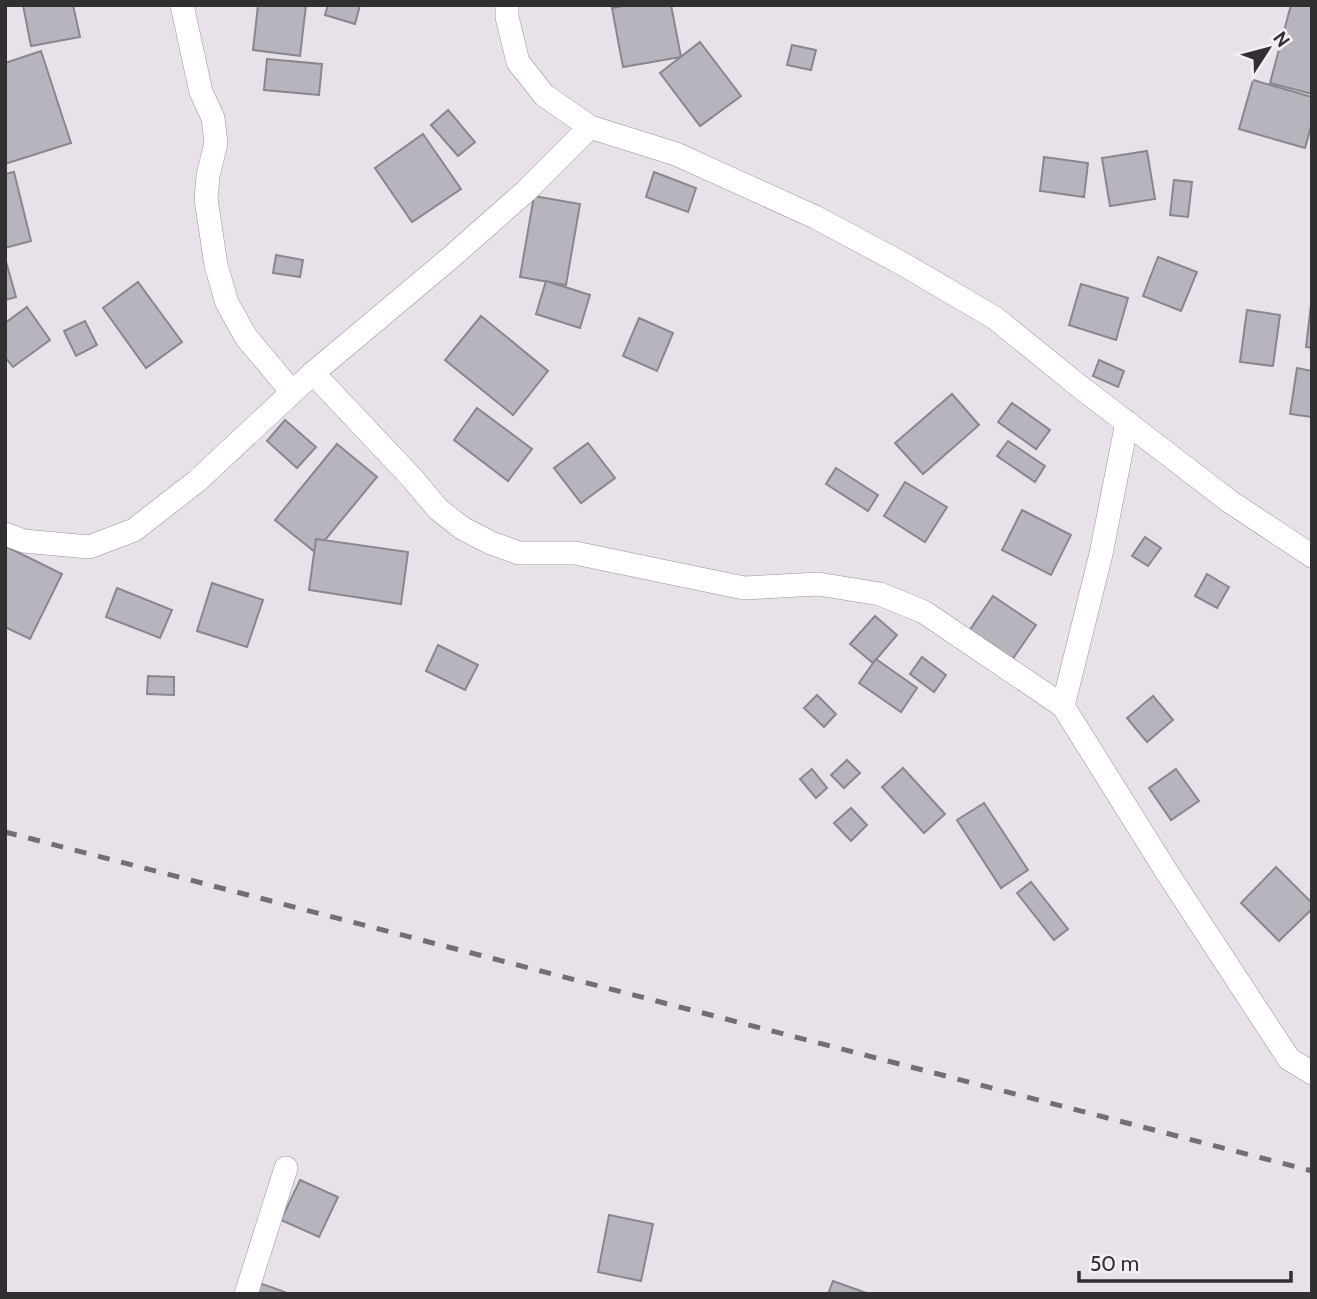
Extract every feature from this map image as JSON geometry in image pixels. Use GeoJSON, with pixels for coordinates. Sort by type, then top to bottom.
{"type":"FeatureCollection","features":[{"type":"Feature","properties":{"kind":"street"},"geometry":{"type":"LineString","coordinates":[[182,5],[201,92],[213,118],[216,143],[206,199],[216,265],[227,303],[246,337],[292,392]]}},
{"type":"Feature","properties":{"kind":"street"},"geometry":{"type":"LineString","coordinates":[[507,5],[507,17],[518,62],[544,95],[590,127],[676,154],[815,217],[995,318],[1229,501],[1312,556]]}},
{"type":"Feature","properties":{"kind":"street"},"geometry":{"type":"LineString","coordinates":[[5,534],[24,541],[89,547],[134,530],[197,481],[313,373],[526,191],[590,127]]}},
{"type":"Feature","properties":{"kind":"street"},"geometry":{"type":"LineString","coordinates":[[313,373],[438,509],[462,528],[491,543],[519,553],[575,553],[744,588],[818,584],[880,594],[924,612],[1063,706],[1168,874],[1289,1059],[1312,1073]]}},
{"type":"Feature","properties":{"kind":"street"},"geometry":{"type":"LineString","coordinates":[[1063,706],[1101,554],[1127,422]]}},
{"type":"Feature","properties":{"kind":"street"},"geometry":{"type":"LineString","coordinates":[[246,1294],[286,1168]]}},
{"type":"Feature","properties":{"kind":"building"},"geometry":{"type":"Polygon","coordinates":[[[23,5],[73,5],[80,37],[31,46],[23,5]]]}},
{"type":"Feature","properties":{"kind":"building"},"geometry":{"type":"Polygon","coordinates":[[[258,5],[306,5],[300,56],[253,50],[258,5]]]}},
{"type":"Feature","properties":{"kind":"building"},"geometry":{"type":"Polygon","coordinates":[[[328,5],[360,5],[355,24],[325,15],[328,5]]]}},
{"type":"Feature","properties":{"kind":"building"},"geometry":{"type":"Polygon","coordinates":[[[629,5],[671,5],[681,57],[623,67],[612,8],[629,5]]]}},
{"type":"Feature","properties":{"kind":"building"},"geometry":{"type":"Polygon","coordinates":[[[1291,5],[1312,5],[1312,94],[1270,83],[1291,5]]]}},
{"type":"Feature","properties":{"kind":"building"},"geometry":{"type":"Polygon","coordinates":[[[700,42],[741,96],[700,126],[660,73],[700,42]]]}},
{"type":"Feature","properties":{"kind":"building"},"geometry":{"type":"Polygon","coordinates":[[[792,45],[816,50],[811,70],[787,65],[792,45]]]}},
{"type":"Feature","properties":{"kind":"building"},"geometry":{"type":"Polygon","coordinates":[[[41,51],[71,143],[5,164],[5,63],[41,51]]]}},
{"type":"Feature","properties":{"kind":"building"},"geometry":{"type":"Polygon","coordinates":[[[267,59],[322,64],[319,95],[264,90],[267,59]]]}},
{"type":"Feature","properties":{"kind":"building"},"geometry":{"type":"Polygon","coordinates":[[[1253,80],[1312,97],[1312,123],[1305,148],[1239,129],[1253,80]]]}},
{"type":"Feature","properties":{"kind":"building"},"geometry":{"type":"Polygon","coordinates":[[[448,110],[475,142],[458,156],[431,125],[448,110]]]}},
{"type":"Feature","properties":{"kind":"building"},"geometry":{"type":"Polygon","coordinates":[[[423,134],[461,189],[412,222],[375,168],[423,134]]]}},
{"type":"Feature","properties":{"kind":"building"},"geometry":{"type":"Polygon","coordinates":[[[1147,151],[1155,199],[1110,206],[1102,158],[1147,151]]]}},
{"type":"Feature","properties":{"kind":"building"},"geometry":{"type":"Polygon","coordinates":[[[1044,157],[1088,163],[1084,197],[1040,191],[1044,157]]]}},
{"type":"Feature","properties":{"kind":"building"},"geometry":{"type":"Polygon","coordinates":[[[14,172],[31,241],[5,248],[5,174],[14,172]]]}},
{"type":"Feature","properties":{"kind":"building"},"geometry":{"type":"Polygon","coordinates":[[[654,172],[696,188],[688,212],[646,197],[654,172]]]}},
{"type":"Feature","properties":{"kind":"building"},"geometry":{"type":"Polygon","coordinates":[[[1174,180],[1192,182],[1188,217],[1170,215],[1174,180]]]}},
{"type":"Feature","properties":{"kind":"building"},"geometry":{"type":"Polygon","coordinates":[[[534,196],[580,204],[566,285],[520,277],[534,196]]]}},
{"type":"Feature","properties":{"kind":"building"},"geometry":{"type":"Polygon","coordinates":[[[276,255],[303,260],[300,277],[273,273],[276,255]]]}},
{"type":"Feature","properties":{"kind":"building"},"geometry":{"type":"Polygon","coordinates":[[[1158,257],[1197,272],[1181,311],[1143,296],[1158,257]]]}},
{"type":"Feature","properties":{"kind":"building"},"geometry":{"type":"Polygon","coordinates":[[[5,258],[16,297],[5,300],[5,258]]]}},
{"type":"Feature","properties":{"kind":"building"},"geometry":{"type":"Polygon","coordinates":[[[546,281],[590,295],[580,328],[536,314],[546,281]]]}},
{"type":"Feature","properties":{"kind":"building"},"geometry":{"type":"Polygon","coordinates":[[[138,282],[182,342],[146,368],[103,308],[138,282]]]}},
{"type":"Feature","properties":{"kind":"building"},"geometry":{"type":"Polygon","coordinates":[[[1081,284],[1128,298],[1116,340],[1069,325],[1081,284]]]}},
{"type":"Feature","properties":{"kind":"building"},"geometry":{"type":"Polygon","coordinates":[[[1312,296],[1312,348],[1306,347],[1312,296]]]}},
{"type":"Feature","properties":{"kind":"building"},"geometry":{"type":"Polygon","coordinates":[[[27,307],[50,340],[13,367],[5,357],[5,323],[27,307]]]}},
{"type":"Feature","properties":{"kind":"building"},"geometry":{"type":"Polygon","coordinates":[[[1247,310],[1280,315],[1273,366],[1240,362],[1247,310]]]}},
{"type":"Feature","properties":{"kind":"building"},"geometry":{"type":"Polygon","coordinates":[[[481,316],[548,371],[513,415],[445,360],[481,316]]]}},
{"type":"Feature","properties":{"kind":"building"},"geometry":{"type":"Polygon","coordinates":[[[639,318],[673,333],[657,371],[623,356],[639,318]]]}},
{"type":"Feature","properties":{"kind":"building"},"geometry":{"type":"Polygon","coordinates":[[[85,321],[97,345],[76,356],[64,331],[85,321]]]}},
{"type":"Feature","properties":{"kind":"building"},"geometry":{"type":"Polygon","coordinates":[[[1099,360],[1124,371],[1118,387],[1093,376],[1099,360]]]}},
{"type":"Feature","properties":{"kind":"building"},"geometry":{"type":"Polygon","coordinates":[[[1297,368],[1312,371],[1312,417],[1290,414],[1297,368]]]}},
{"type":"Feature","properties":{"kind":"building"},"geometry":{"type":"Polygon","coordinates":[[[952,394],[979,425],[923,474],[895,443],[952,394]]]}},
{"type":"Feature","properties":{"kind":"building"},"geometry":{"type":"Polygon","coordinates":[[[1012,403],[1050,430],[1036,449],[998,422],[1012,403]]]}},
{"type":"Feature","properties":{"kind":"building"},"geometry":{"type":"Polygon","coordinates":[[[477,408],[532,449],[508,481],[454,440],[477,408]]]}},
{"type":"Feature","properties":{"kind":"building"},"geometry":{"type":"Polygon","coordinates":[[[285,420],[316,447],[297,468],[267,441],[285,420]]]}},
{"type":"Feature","properties":{"kind":"building"},"geometry":{"type":"Polygon","coordinates":[[[1008,441],[1045,466],[1035,482],[997,456],[1008,441]]]}},
{"type":"Feature","properties":{"kind":"building"},"geometry":{"type":"Polygon","coordinates":[[[588,443],[615,478],[581,503],[554,468],[588,443]]]}},
{"type":"Feature","properties":{"kind":"building"},"geometry":{"type":"Polygon","coordinates":[[[337,444],[377,477],[315,552],[275,520],[337,444]]]}},
{"type":"Feature","properties":{"kind":"building"},"geometry":{"type":"Polygon","coordinates":[[[836,468],[878,495],[868,511],[826,484],[836,468]]]}},
{"type":"Feature","properties":{"kind":"building"},"geometry":{"type":"Polygon","coordinates":[[[905,482],[947,507],[925,542],[884,516],[905,482]]]}},
{"type":"Feature","properties":{"kind":"building"},"geometry":{"type":"Polygon","coordinates":[[[1022,510],[1071,535],[1051,575],[1002,550],[1022,510]]]}},
{"type":"Feature","properties":{"kind":"building"},"geometry":{"type":"Polygon","coordinates":[[[1145,537],[1161,548],[1148,566],[1132,556],[1145,537]]]}},
{"type":"Feature","properties":{"kind":"building"},"geometry":{"type":"Polygon","coordinates":[[[316,539],[408,552],[401,604],[309,590],[316,539]]]}},
{"type":"Feature","properties":{"kind":"building"},"geometry":{"type":"Polygon","coordinates":[[[5,546],[62,574],[30,639],[5,627],[5,546]]]}},
{"type":"Feature","properties":{"kind":"building"},"geometry":{"type":"Polygon","coordinates":[[[1207,574],[1229,587],[1217,608],[1195,596],[1207,574]]]}},
{"type":"Feature","properties":{"kind":"building"},"geometry":{"type":"Polygon","coordinates":[[[212,583],[263,600],[247,647],[197,631],[212,583]]]}},
{"type":"Feature","properties":{"kind":"building"},"geometry":{"type":"Polygon","coordinates":[[[117,588],[172,610],[160,638],[106,617],[117,588]]]}},
{"type":"Feature","properties":{"kind":"building"},"geometry":{"type":"Polygon","coordinates":[[[993,596],[1036,625],[1010,663],[967,634],[993,596]]]}},
{"type":"Feature","properties":{"kind":"building"},"geometry":{"type":"Polygon","coordinates":[[[875,616],[897,635],[873,663],[850,644],[875,616]]]}},
{"type":"Feature","properties":{"kind":"building"},"geometry":{"type":"Polygon","coordinates":[[[438,645],[478,665],[465,690],[426,671],[438,645]]]}},
{"type":"Feature","properties":{"kind":"building"},"geometry":{"type":"Polygon","coordinates":[[[922,657],[946,675],[934,692],[910,674],[922,657]]]}},
{"type":"Feature","properties":{"kind":"building"},"geometry":{"type":"Polygon","coordinates":[[[876,659],[917,688],[901,712],[859,683],[876,659]]]}},
{"type":"Feature","properties":{"kind":"building"},"geometry":{"type":"Polygon","coordinates":[[[148,676],[174,677],[174,695],[147,694],[148,676]]]}},
{"type":"Feature","properties":{"kind":"building"},"geometry":{"type":"Polygon","coordinates":[[[817,695],[836,714],[824,727],[804,708],[817,695]]]}},
{"type":"Feature","properties":{"kind":"building"},"geometry":{"type":"Polygon","coordinates":[[[1153,696],[1173,720],[1147,742],[1127,718],[1153,696]]]}},
{"type":"Feature","properties":{"kind":"building"},"geometry":{"type":"Polygon","coordinates":[[[847,760],[860,773],[844,788],[831,775],[847,760]]]}},
{"type":"Feature","properties":{"kind":"building"},"geometry":{"type":"Polygon","coordinates":[[[903,768],[945,814],[924,833],[882,787],[903,768]]]}},
{"type":"Feature","properties":{"kind":"building"},"geometry":{"type":"Polygon","coordinates":[[[812,769],[827,788],[816,798],[800,779],[812,769]]]}},
{"type":"Feature","properties":{"kind":"building"},"geometry":{"type":"Polygon","coordinates":[[[1176,769],[1199,801],[1171,820],[1149,788],[1176,769]]]}},
{"type":"Feature","properties":{"kind":"building"},"geometry":{"type":"Polygon","coordinates":[[[984,803],[1028,870],[1001,888],[957,820],[984,803]]]}},
{"type":"Feature","properties":{"kind":"building"},"geometry":{"type":"Polygon","coordinates":[[[851,808],[867,825],[851,841],[834,823],[851,808]]]}},
{"type":"Feature","properties":{"kind":"building"},"geometry":{"type":"Polygon","coordinates":[[[1276,867],[1312,903],[1312,909],[1279,941],[1241,903],[1276,867]]]}},
{"type":"Feature","properties":{"kind":"building"},"geometry":{"type":"Polygon","coordinates":[[[1031,882],[1068,929],[1054,940],[1017,893],[1031,882]]]}},
{"type":"Feature","properties":{"kind":"building"},"geometry":{"type":"Polygon","coordinates":[[[300,1180],[338,1197],[319,1237],[281,1220],[300,1180]]]}},
{"type":"Feature","properties":{"kind":"building"},"geometry":{"type":"Polygon","coordinates":[[[609,1215],[653,1224],[641,1281],[598,1272],[609,1215]]]}},
{"type":"Feature","properties":{"kind":"building"},"geometry":{"type":"Polygon","coordinates":[[[833,1281],[869,1294],[828,1294],[833,1281]]]}},
{"type":"Feature","properties":{"kind":"building"},"geometry":{"type":"Polygon","coordinates":[[[259,1283],[285,1292],[255,1294],[259,1283]]]}},
{"type":"Feature","properties":{"kind":"railway"},"geometry":{"type":"LineString","coordinates":[[5,832],[1312,1171]]}}]}
